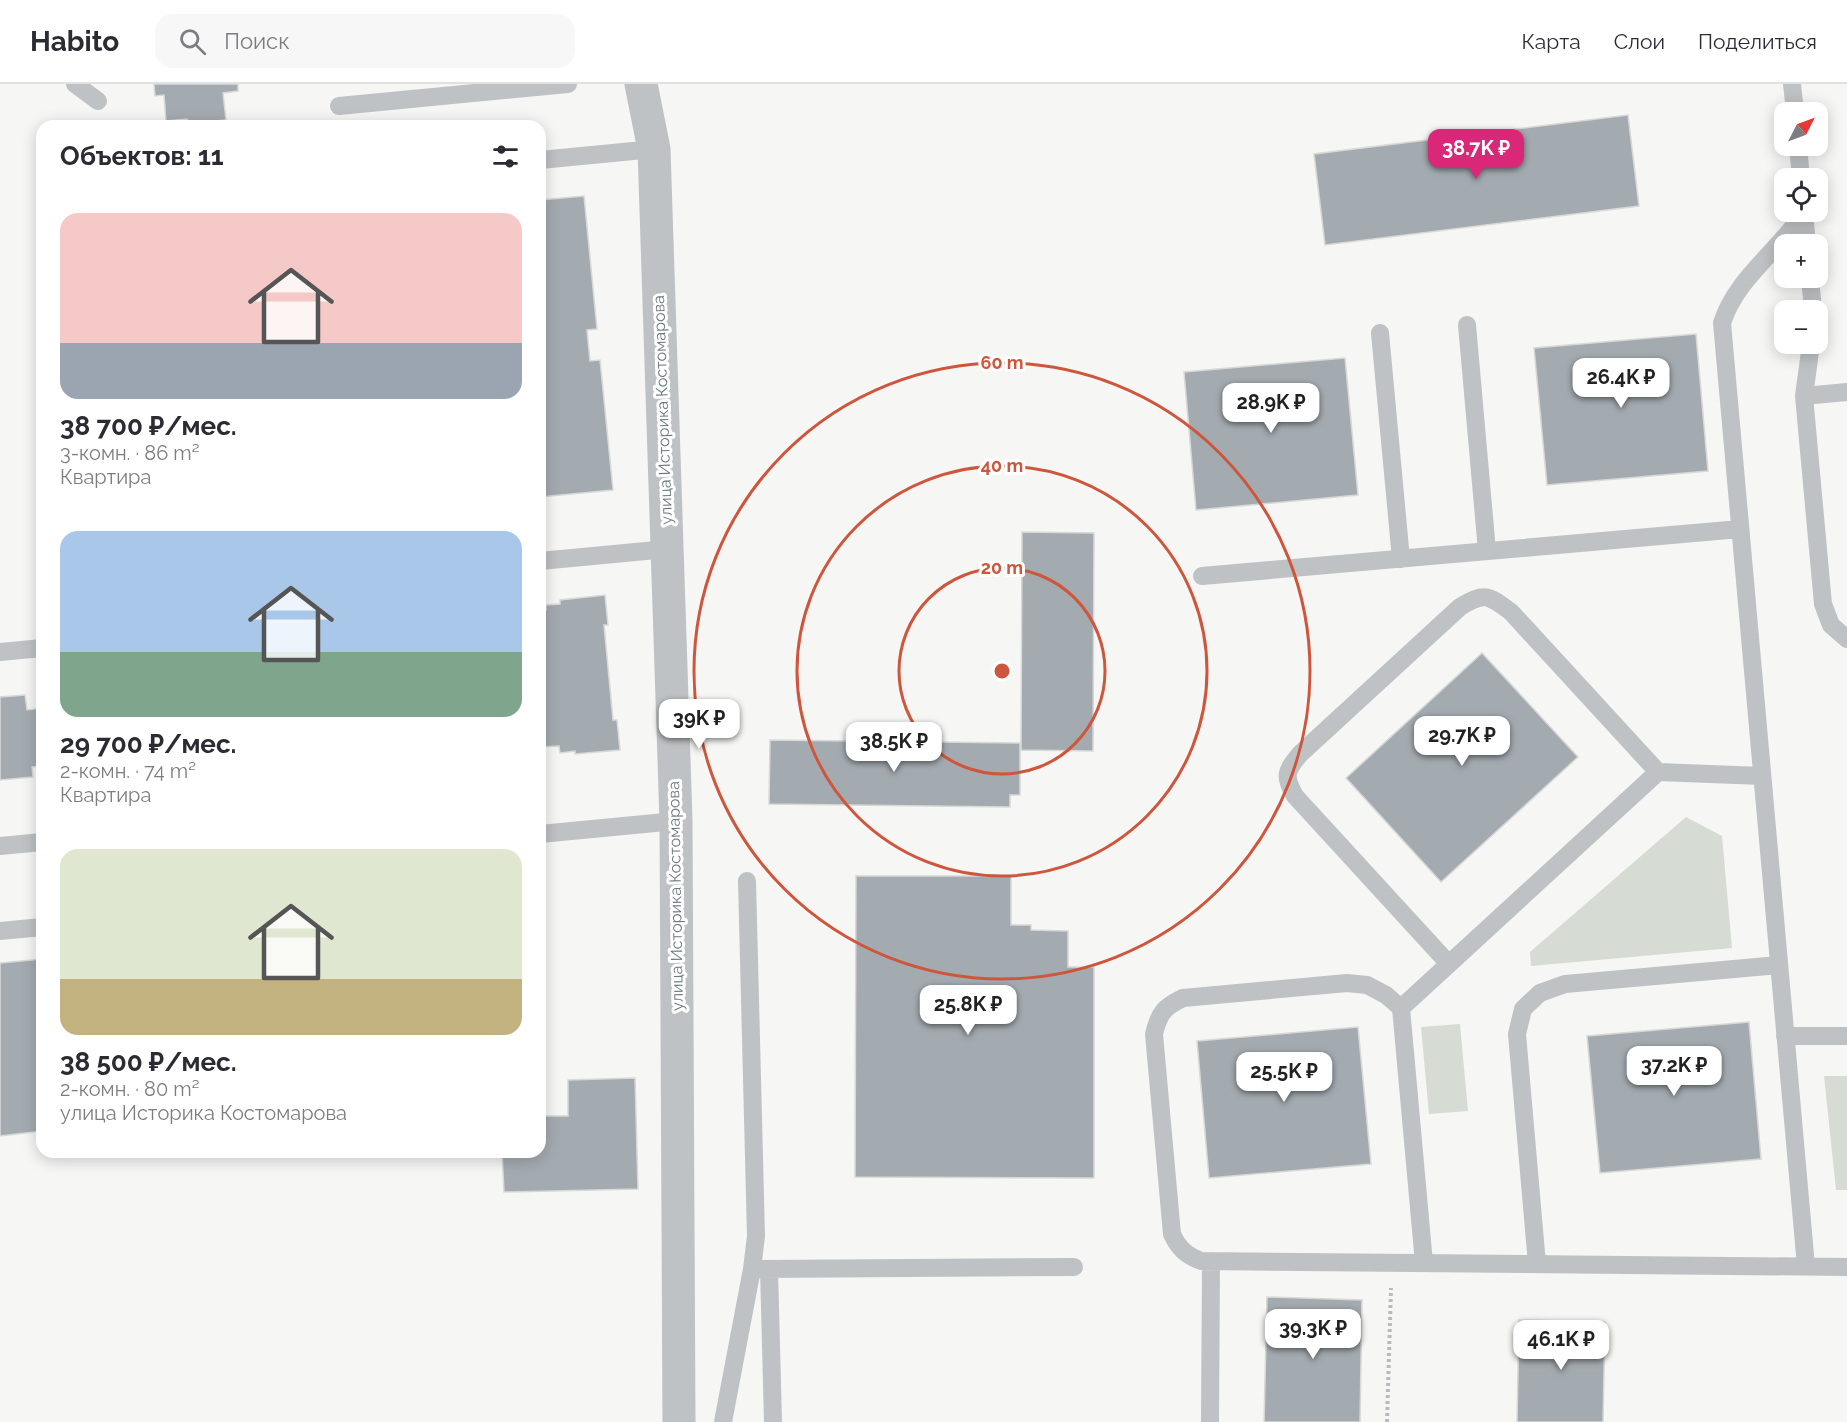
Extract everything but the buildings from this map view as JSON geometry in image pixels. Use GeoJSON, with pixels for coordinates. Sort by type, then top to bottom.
{"type":"FeatureCollection","features":[{"type":"Feature","properties":{"kind":"street","name":"улица Историка Костомарова"},"geometry":{"type":"LineString","coordinates":[[641,84],[654,149],[676,821],[679,1422]]}},
{"type":"Feature","properties":{"kind":"lane"},"geometry":{"type":"LineString","coordinates":[[75,84],[98,101]]}},
{"type":"Feature","properties":{"kind":"lane"},"geometry":{"type":"LineString","coordinates":[[339,106],[568,84]]}},
{"type":"Feature","properties":{"kind":"lane"},"geometry":{"type":"LineString","coordinates":[[1792,84],[1794,102]]}},
{"type":"Feature","properties":{"kind":"lane"},"geometry":{"type":"LineString","coordinates":[[546,159],[654,149]]}},
{"type":"Feature","properties":{"kind":"lane"},"geometry":{"type":"LineString","coordinates":[[1796,222],[1740,288],[1728,306],[1722,323],[1806,1266]]}},
{"type":"Feature","properties":{"kind":"lane"},"geometry":{"type":"LineString","coordinates":[[1467,325],[1488,551]]}},
{"type":"Feature","properties":{"kind":"lane"},"geometry":{"type":"LineString","coordinates":[[1380,333],[1401,559]]}},
{"type":"Feature","properties":{"kind":"lane"},"geometry":{"type":"LineString","coordinates":[[1810,354],[1804,396],[1823,604],[1831,626],[1847,639]]}},
{"type":"Feature","properties":{"kind":"lane"},"geometry":{"type":"LineString","coordinates":[[1804,396],[1847,392]]}},
{"type":"Feature","properties":{"kind":"lane"},"geometry":{"type":"LineString","coordinates":[[1202,576],[1740,529]]}},
{"type":"Feature","properties":{"kind":"lane"},"geometry":{"type":"LineString","coordinates":[[546,560],[667,549]]}},
{"type":"Feature","properties":{"kind":"lane"},"geometry":{"type":"LineString","coordinates":[[1449,964],[1296,796],[1287,781],[1288,767],[1325,730],[1460,607],[1476,597],[1492,598],[1511,612],[1658,772]]}},
{"type":"Feature","properties":{"kind":"lane"},"geometry":{"type":"LineString","coordinates":[[0,652],[36,649]]}},
{"type":"Feature","properties":{"kind":"lane"},"geometry":{"type":"LineString","coordinates":[[1401,1008],[1658,772],[1762,776]]}},
{"type":"Feature","properties":{"kind":"lane"},"geometry":{"type":"LineString","coordinates":[[546,833],[676,821]]}},
{"type":"Feature","properties":{"kind":"lane"},"geometry":{"type":"LineString","coordinates":[[0,846],[36,843]]}},
{"type":"Feature","properties":{"kind":"lane"},"geometry":{"type":"LineString","coordinates":[[747,881],[756,1236],[761,1269],[773,1422]]}},
{"type":"Feature","properties":{"kind":"lane"},"geometry":{"type":"LineString","coordinates":[[0,931],[36,928]]}},
{"type":"Feature","properties":{"kind":"lane"},"geometry":{"type":"LineString","coordinates":[[1537,1264],[1517,1034],[1523,1009],[1540,993],[1565,984],[1779,965]]}},
{"type":"Feature","properties":{"kind":"lane"},"geometry":{"type":"LineString","coordinates":[[1424,1263],[1401,1008],[1386,995],[1367,985],[1347,983],[1183,998],[1170,1004],[1159,1016],[1154,1034],[1172,1234],[1177,1246],[1186,1255],[1201,1261],[1847,1267]]}},
{"type":"Feature","properties":{"kind":"lane"},"geometry":{"type":"LineString","coordinates":[[1785,1036],[1847,1036]]}},
{"type":"Feature","properties":{"kind":"lane"},"geometry":{"type":"LineString","coordinates":[[1210,1422],[1211,1261]]}},
{"type":"Feature","properties":{"kind":"lane"},"geometry":{"type":"LineString","coordinates":[[761,1269],[1074,1267]]}},
{"type":"Feature","properties":{"kind":"lane"},"geometry":{"type":"LineString","coordinates":[[723,1422],[761,1269]]}},
{"type":"Feature","properties":{"kind":"path"},"geometry":{"type":"LineString","coordinates":[[1387,1422],[1392,1263]]}},
{"type":"Feature","properties":{"kind":"shaded area"},"geometry":{"type":"Polygon","coordinates":[[[1686,817],[1722,836],[1732,948],[1531,966],[1530,952],[1686,817]]]}},
{"type":"Feature","properties":{"kind":"shaded area"},"geometry":{"type":"Polygon","coordinates":[[[1460,1024],[1468,1111],[1429,1114],[1421,1027],[1460,1024]]]}},
{"type":"Feature","properties":{"kind":"shaded area"},"geometry":{"type":"Polygon","coordinates":[[[1824,1076],[1847,1076],[1847,1190],[1836,1190],[1824,1076]]]}}]}
